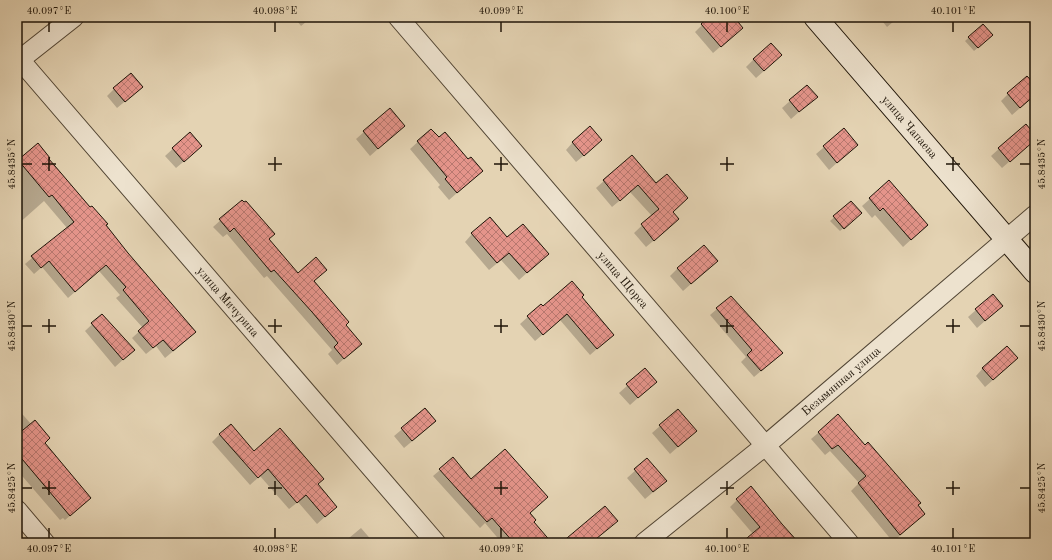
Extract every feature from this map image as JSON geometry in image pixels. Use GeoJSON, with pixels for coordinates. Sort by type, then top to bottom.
{"type":"FeatureCollection","features":[{"type":"Feature","properties":{"kind":"main road","name":"улица Чапаева"},"geometry":{"type":"LineString","coordinates":[[816,17],[1035,272]]}},
{"type":"Feature","properties":{"kind":"street"},"geometry":{"type":"LineString","coordinates":[[19,61],[74,17]]}},
{"type":"Feature","properties":{"kind":"street","name":"улица Щорса"},"geometry":{"type":"LineString","coordinates":[[398,17],[849,543]]}},
{"type":"Feature","properties":{"kind":"street","name":"улица Мичурина"},"geometry":{"type":"LineString","coordinates":[[19,61],[436,543]]}},
{"type":"Feature","properties":{"kind":"street","name":"Безымянная улица"},"geometry":{"type":"LineString","coordinates":[[644,543],[766,445],[1035,215]]}},
{"type":"Feature","properties":{"kind":"street"},"geometry":{"type":"LineString","coordinates":[[17,510],[45,543]]}},
{"type":"Feature","properties":{"kind":"building"},"geometry":{"type":"Polygon","coordinates":[[[709,17],[734,17],[743,28],[721,47],[701,24],[709,17]]]}},
{"type":"Feature","properties":{"kind":"building"},"geometry":{"type":"Polygon","coordinates":[[[983,24],[993,35],[978,48],[968,37],[983,24]]]}},
{"type":"Feature","properties":{"kind":"building"},"geometry":{"type":"Polygon","coordinates":[[[771,43],[782,55],[764,71],[753,59],[771,43]]]}},
{"type":"Feature","properties":{"kind":"building"},"geometry":{"type":"Polygon","coordinates":[[[131,73],[143,87],[125,102],[113,88],[131,73]]]}},
{"type":"Feature","properties":{"kind":"building"},"geometry":{"type":"Polygon","coordinates":[[[1027,76],[1035,85],[1035,95],[1020,108],[1007,93],[1027,76]]]}},
{"type":"Feature","properties":{"kind":"building"},"geometry":{"type":"Polygon","coordinates":[[[807,85],[818,97],[799,112],[789,100],[807,85]]]}},
{"type":"Feature","properties":{"kind":"building"},"geometry":{"type":"Polygon","coordinates":[[[390,108],[405,126],[378,149],[363,131],[390,108]]]}},
{"type":"Feature","properties":{"kind":"building"},"geometry":{"type":"Polygon","coordinates":[[[1026,124],[1035,135],[1035,140],[1010,162],[998,148],[1026,124]]]}},
{"type":"Feature","properties":{"kind":"building"},"geometry":{"type":"Polygon","coordinates":[[[590,126],[602,140],[584,156],[572,142],[590,126]]]}},
{"type":"Feature","properties":{"kind":"building"},"geometry":{"type":"Polygon","coordinates":[[[844,128],[858,145],[837,163],[823,146],[844,128]]]}},
{"type":"Feature","properties":{"kind":"building"},"geometry":{"type":"Polygon","coordinates":[[[431,129],[439,137],[445,132],[468,159],[471,157],[483,171],[457,193],[445,179],[447,177],[417,141],[431,129]]]}},
{"type":"Feature","properties":{"kind":"building"},"geometry":{"type":"Polygon","coordinates":[[[190,132],[202,146],[184,162],[172,148],[190,132]]]}},
{"type":"Feature","properties":{"kind":"building"},"geometry":{"type":"Polygon","coordinates":[[[38,143],[50,158],[49,159],[90,207],[92,206],[108,224],[106,225],[128,253],[196,332],[173,351],[163,340],[153,348],[138,331],[149,321],[123,290],[126,287],[106,265],[75,292],[49,261],[41,268],[31,256],[74,222],[52,195],[49,197],[18,160],[38,143]]]}},
{"type":"Feature","properties":{"kind":"building"},"geometry":{"type":"Polygon","coordinates":[[[632,155],[656,183],[667,174],[688,198],[673,212],[679,219],[654,241],[641,224],[659,209],[638,185],[620,201],[603,180],[632,155]]]}},
{"type":"Feature","properties":{"kind":"building"},"geometry":{"type":"Polygon","coordinates":[[[889,180],[928,225],[911,240],[883,208],[880,211],[869,198],[889,180]]]}},
{"type":"Feature","properties":{"kind":"building"},"geometry":{"type":"Polygon","coordinates":[[[242,200],[244,202],[246,201],[275,234],[269,239],[298,273],[316,257],[327,270],[314,281],[349,322],[346,325],[362,344],[344,359],[334,347],[338,343],[312,312],[274,270],[271,272],[234,228],[230,232],[219,219],[242,200]]]}},
{"type":"Feature","properties":{"kind":"building"},"geometry":{"type":"Polygon","coordinates":[[[851,201],[862,213],[844,229],[833,216],[851,201]]]}},
{"type":"Feature","properties":{"kind":"building"},"geometry":{"type":"Polygon","coordinates":[[[490,217],[507,237],[523,224],[549,254],[527,273],[509,253],[497,263],[471,233],[490,217]]]}},
{"type":"Feature","properties":{"kind":"building"},"geometry":{"type":"Polygon","coordinates":[[[704,245],[718,261],[691,284],[677,268],[704,245]]]}},
{"type":"Feature","properties":{"kind":"building"},"geometry":{"type":"Polygon","coordinates":[[[572,281],[584,295],[582,297],[614,335],[597,349],[567,314],[543,335],[527,316],[541,304],[543,306],[572,281]]]}},
{"type":"Feature","properties":{"kind":"building"},"geometry":{"type":"Polygon","coordinates":[[[993,294],[1003,306],[985,321],[975,309],[993,294]]]}},
{"type":"Feature","properties":{"kind":"building"},"geometry":{"type":"Polygon","coordinates":[[[731,296],[783,353],[761,371],[747,355],[752,350],[716,308],[731,296]]]}},
{"type":"Feature","properties":{"kind":"building"},"geometry":{"type":"Polygon","coordinates":[[[102,314],[135,350],[123,360],[91,323],[102,314]]]}},
{"type":"Feature","properties":{"kind":"building"},"geometry":{"type":"Polygon","coordinates":[[[1007,346],[1018,358],[993,380],[982,368],[1007,346]]]}},
{"type":"Feature","properties":{"kind":"building"},"geometry":{"type":"Polygon","coordinates":[[[645,368],[657,382],[638,398],[626,384],[645,368]]]}},
{"type":"Feature","properties":{"kind":"building"},"geometry":{"type":"Polygon","coordinates":[[[425,408],[436,421],[412,441],[401,428],[425,408]]]}},
{"type":"Feature","properties":{"kind":"building"},"geometry":{"type":"Polygon","coordinates":[[[678,409],[697,431],[678,447],[659,425],[678,409]]]}},
{"type":"Feature","properties":{"kind":"building"},"geometry":{"type":"Polygon","coordinates":[[[838,414],[865,445],[868,442],[921,503],[918,505],[925,514],[900,535],[858,483],[866,476],[838,445],[832,449],[818,432],[838,414]]]}},
{"type":"Feature","properties":{"kind":"building"},"geometry":{"type":"Polygon","coordinates":[[[35,420],[50,438],[45,443],[91,498],[70,516],[17,453],[17,435],[35,420]]]}},
{"type":"Feature","properties":{"kind":"building"},"geometry":{"type":"Polygon","coordinates":[[[231,424],[254,451],[280,428],[324,479],[318,484],[337,507],[325,517],[306,495],[297,503],[268,469],[258,478],[219,434],[231,424]]]}},
{"type":"Feature","properties":{"kind":"building"},"geometry":{"type":"Polygon","coordinates":[[[505,449],[548,497],[530,513],[536,520],[534,522],[552,543],[514,543],[492,518],[487,522],[439,469],[453,457],[471,479],[505,449]]]}},
{"type":"Feature","properties":{"kind":"building"},"geometry":{"type":"Polygon","coordinates":[[[647,458],[667,481],[653,492],[634,469],[647,458]]]}},
{"type":"Feature","properties":{"kind":"building"},"geometry":{"type":"Polygon","coordinates":[[[751,486],[799,543],[741,543],[760,527],[736,499],[751,486]]]}},
{"type":"Feature","properties":{"kind":"building"},"geometry":{"type":"Polygon","coordinates":[[[605,506],[618,521],[591,543],[561,543],[605,506]]]}}]}
